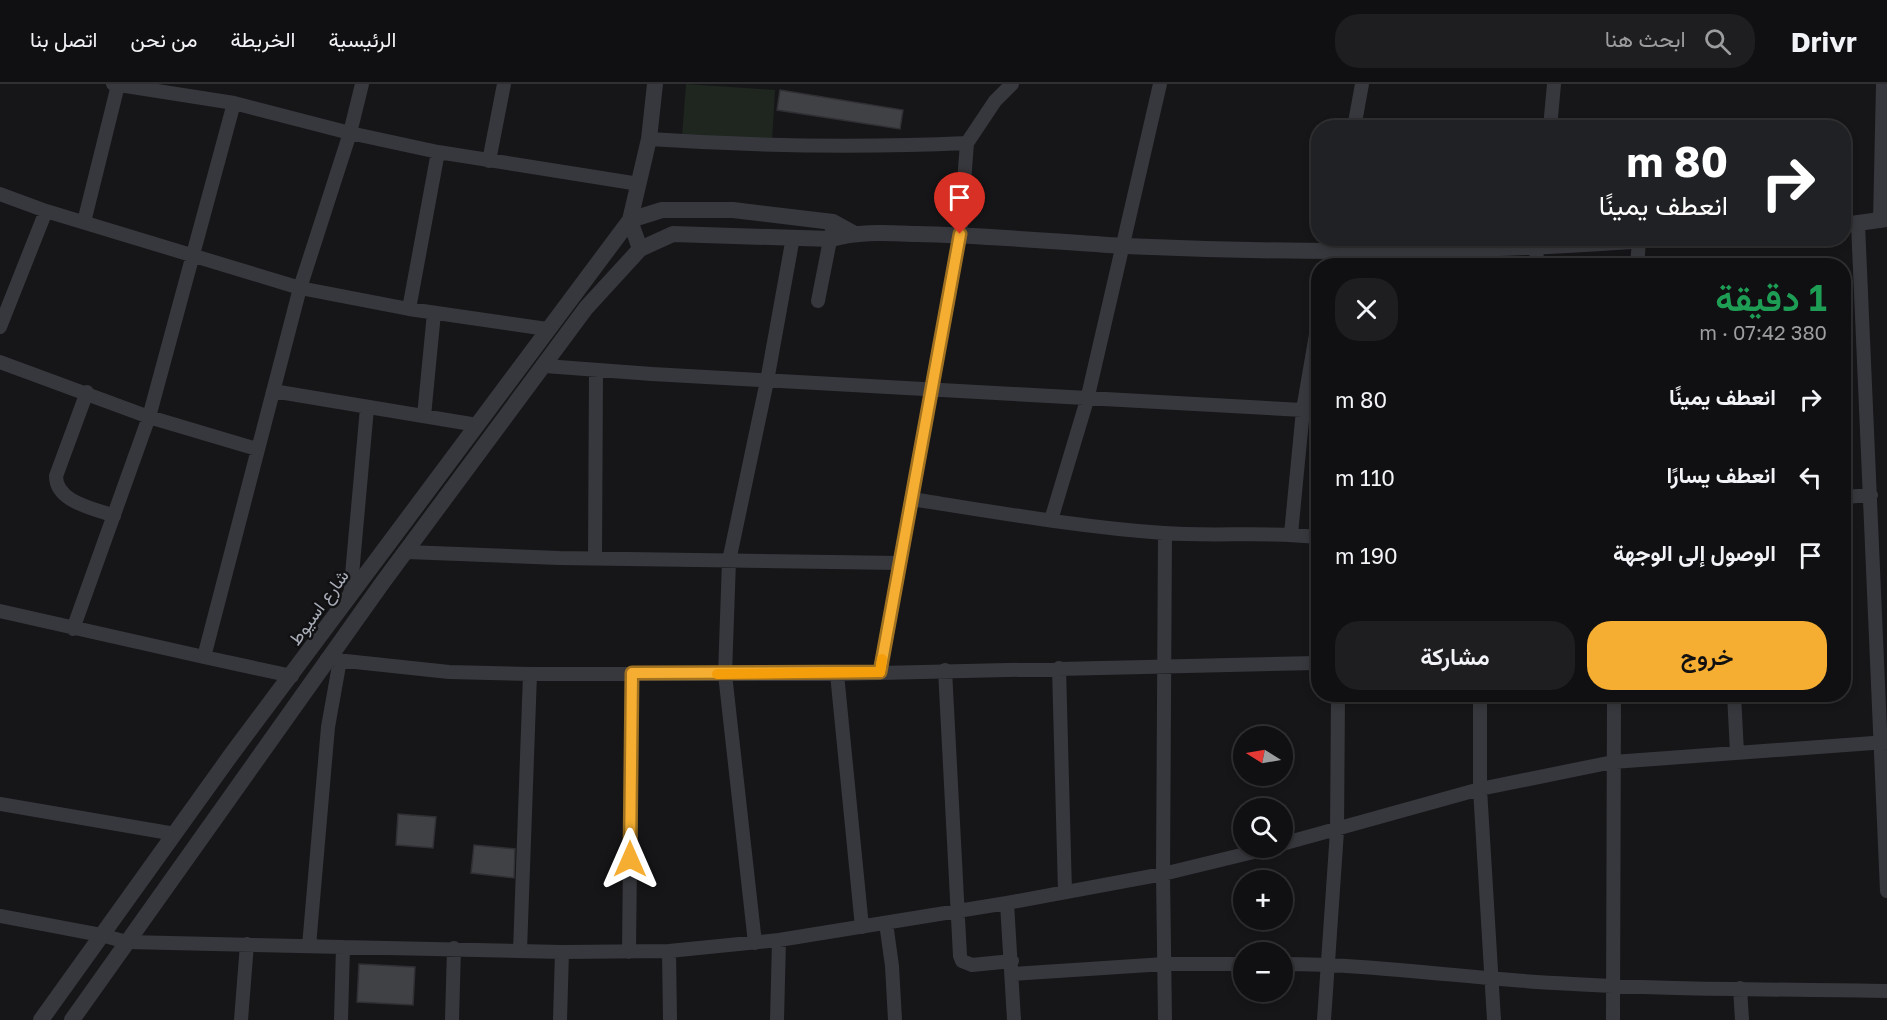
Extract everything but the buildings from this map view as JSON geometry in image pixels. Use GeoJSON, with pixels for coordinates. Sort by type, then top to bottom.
{"type":"FeatureCollection","features":[{"type":"Feature","properties":{"kind":"street"},"geometry":{"type":"LineString","coordinates":[[84,222],[115,84],[196,90],[234,103],[350,133],[438,152],[638,189],[662,210],[673,234]]}},
{"type":"Feature","properties":{"kind":"street"},"geometry":{"type":"LineString","coordinates":[[204,657],[300,288],[350,133],[362,84]]}},
{"type":"Feature","properties":{"kind":"street"},"geometry":{"type":"LineString","coordinates":[[489,161],[504,84]]}},
{"type":"Feature","properties":{"kind":"street"},"geometry":{"type":"LineString","coordinates":[[655,84],[649,140],[630,220],[640,249],[673,234],[831,239],[853,233],[960,234],[1124,246],[1332,252],[1416,258],[1508,246]]}},
{"type":"Feature","properties":{"kind":"street"},"geometry":{"type":"LineString","coordinates":[[880,672],[960,234],[967,143],[995,101],[1012,84]]}},
{"type":"Feature","properties":{"kind":"street"},"geometry":{"type":"LineString","coordinates":[[1051,520],[1087,400],[1160,84]]}},
{"type":"Feature","properties":{"kind":"street"},"geometry":{"type":"LineString","coordinates":[[1355,120],[1362,84]]}},
{"type":"Feature","properties":{"kind":"street"},"geometry":{"type":"LineString","coordinates":[[1551,120],[1554,84]]}},
{"type":"Feature","properties":{"kind":"street"},"geometry":{"type":"LineString","coordinates":[[1883,84],[1884,220],[1851,224],[1871,495],[1884,742],[1887,891]]}},
{"type":"Feature","properties":{"kind":"street"},"geometry":{"type":"LineString","coordinates":[[73,629],[149,417],[234,103]]}},
{"type":"Feature","properties":{"kind":"street"},"geometry":{"type":"LineString","coordinates":[[649,140],[771,147],[885,147],[967,143]]}},
{"type":"Feature","properties":{"kind":"street"},"geometry":{"type":"LineString","coordinates":[[409,309],[438,152]]}},
{"type":"Feature","properties":{"kind":"street"},"geometry":{"type":"LineString","coordinates":[[0,194],[46,211],[300,288],[409,309],[547,329]]}},
{"type":"Feature","properties":{"kind":"street"},"geometry":{"type":"LineString","coordinates":[[630,220],[662,210],[733,210],[833,222],[853,233]]}},
{"type":"Feature","properties":{"kind":"street"},"geometry":{"type":"LineString","coordinates":[[0,327],[46,211]]}},
{"type":"Feature","properties":{"kind":"street","name":"شارع اسيوط"},"geometry":{"type":"LineString","coordinates":[[41,1020],[175,834],[630,220]]}},
{"type":"Feature","properties":{"kind":"street"},"geometry":{"type":"LineString","coordinates":[[818,302],[833,222]]}},
{"type":"Feature","properties":{"kind":"street"},"geometry":{"type":"LineString","coordinates":[[755,943],[725,674],[729,561],[767,381],[793,237]]}},
{"type":"Feature","properties":{"kind":"street","name":"شارع اسيوط"},"geometry":{"type":"LineString","coordinates":[[72,1020],[333,659],[407,552],[586,308],[640,249]]}},
{"type":"Feature","properties":{"kind":"street"},"geometry":{"type":"LineString","coordinates":[[424,416],[434,313]]}},
{"type":"Feature","properties":{"kind":"street"},"geometry":{"type":"LineString","coordinates":[[1291,534],[1302,410],[1311,361]]}},
{"type":"Feature","properties":{"kind":"street"},"geometry":{"type":"LineString","coordinates":[[0,362],[87,392],[149,417],[257,449]]}},
{"type":"Feature","properties":{"kind":"street"},"geometry":{"type":"LineString","coordinates":[[545,366],[767,381],[933,388],[1087,400],[1302,410]]}},
{"type":"Feature","properties":{"kind":"street"},"geometry":{"type":"LineString","coordinates":[[595,558],[596,371]]}},
{"type":"Feature","properties":{"kind":"street"},"geometry":{"type":"LineString","coordinates":[[273,391],[477,425]]}},
{"type":"Feature","properties":{"kind":"street"},"geometry":{"type":"LineString","coordinates":[[87,392],[56,476],[56,483],[63,495],[114,516]]}},
{"type":"Feature","properties":{"kind":"street"},"geometry":{"type":"LineString","coordinates":[[350,597],[367,408]]}},
{"type":"Feature","properties":{"kind":"street"},"geometry":{"type":"LineString","coordinates":[[1851,496],[1871,495]]}},
{"type":"Feature","properties":{"kind":"street"},"geometry":{"type":"LineString","coordinates":[[911,499],[1051,520],[1165,533],[1311,536]]}},
{"type":"Feature","properties":{"kind":"street"},"geometry":{"type":"LineString","coordinates":[[1165,533],[1163,874],[1166,1020]]}},
{"type":"Feature","properties":{"kind":"street"},"geometry":{"type":"LineString","coordinates":[[407,552],[484,557],[899,563]]}},
{"type":"Feature","properties":{"kind":"street"},"geometry":{"type":"LineString","coordinates":[[0,611],[292,676]]}},
{"type":"Feature","properties":{"kind":"street"},"geometry":{"type":"LineString","coordinates":[[309,946],[333,659],[449,672],[530,674],[837,674],[1311,663]]}},
{"type":"Feature","properties":{"kind":"street"},"geometry":{"type":"LineString","coordinates":[[1059,668],[1065,892]]}},
{"type":"Feature","properties":{"kind":"street"},"geometry":{"type":"LineString","coordinates":[[945,670],[962,961],[972,965],[1013,968],[1233,964]]}},
{"type":"Feature","properties":{"kind":"street"},"geometry":{"type":"LineString","coordinates":[[629,952],[632,673]]}},
{"type":"Feature","properties":{"kind":"street"},"geometry":{"type":"LineString","coordinates":[[520,951],[530,674]]}},
{"type":"Feature","properties":{"kind":"street"},"geometry":{"type":"LineString","coordinates":[[837,674],[862,927]]}},
{"type":"Feature","properties":{"kind":"street"},"geometry":{"type":"LineString","coordinates":[[1324,1020],[1337,831],[1338,702]]}},
{"type":"Feature","properties":{"kind":"street"},"geometry":{"type":"LineString","coordinates":[[1480,702],[1480,789],[1494,1020]]}},
{"type":"Feature","properties":{"kind":"street"},"geometry":{"type":"LineString","coordinates":[[1613,1020],[1614,702]]}},
{"type":"Feature","properties":{"kind":"street"},"geometry":{"type":"LineString","coordinates":[[1734,702],[1737,753]]}},
{"type":"Feature","properties":{"kind":"street"},"geometry":{"type":"LineString","coordinates":[[1293,841],[1337,831],[1480,789],[1613,762],[1884,742]]}},
{"type":"Feature","properties":{"kind":"street"},"geometry":{"type":"LineString","coordinates":[[0,804],[175,834]]}},
{"type":"Feature","properties":{"kind":"street"},"geometry":{"type":"LineString","coordinates":[[0,916],[127,942],[562,952],[669,951],[779,940],[1007,903],[1163,874],[1233,857]]}},
{"type":"Feature","properties":{"kind":"street"},"geometry":{"type":"LineString","coordinates":[[1007,903],[1013,968],[1014,1020]]}},
{"type":"Feature","properties":{"kind":"street"},"geometry":{"type":"LineString","coordinates":[[886,923],[892,966],[895,1020]]}},
{"type":"Feature","properties":{"kind":"street"},"geometry":{"type":"LineString","coordinates":[[777,1020],[779,940]]}},
{"type":"Feature","properties":{"kind":"street"},"geometry":{"type":"LineString","coordinates":[[241,1020],[247,944]]}},
{"type":"Feature","properties":{"kind":"street"},"geometry":{"type":"LineString","coordinates":[[341,1020],[343,947]]}},
{"type":"Feature","properties":{"kind":"street"},"geometry":{"type":"LineString","coordinates":[[452,1020],[454,948]]}},
{"type":"Feature","properties":{"kind":"street"},"geometry":{"type":"LineString","coordinates":[[669,951],[670,1020]]}},
{"type":"Feature","properties":{"kind":"street"},"geometry":{"type":"LineString","coordinates":[[560,1020],[562,952]]}},
{"type":"Feature","properties":{"kind":"street"},"geometry":{"type":"LineString","coordinates":[[1293,964],[1329,964],[1491,979],[1613,987],[1887,991]]}},
{"type":"Feature","properties":{"kind":"street"},"geometry":{"type":"LineString","coordinates":[[1740,988],[1742,1020]]}},
{"type":"Feature","properties":{"kind":"shaded area"},"geometry":{"type":"Polygon","coordinates":[[[686,84],[775,90],[772,142],[682,136],[686,84]]]}},
{"type":"Feature","properties":{"kind":"slow traffic"},"geometry":{"type":"LineString","coordinates":[[717,674],[880,672],[882,659]]}},
{"type":"Feature","properties":{"kind":"route"},"geometry":{"type":"LineString","coordinates":[[630,859],[632,673],[837,674],[880,672],[960,234]]}}]}
